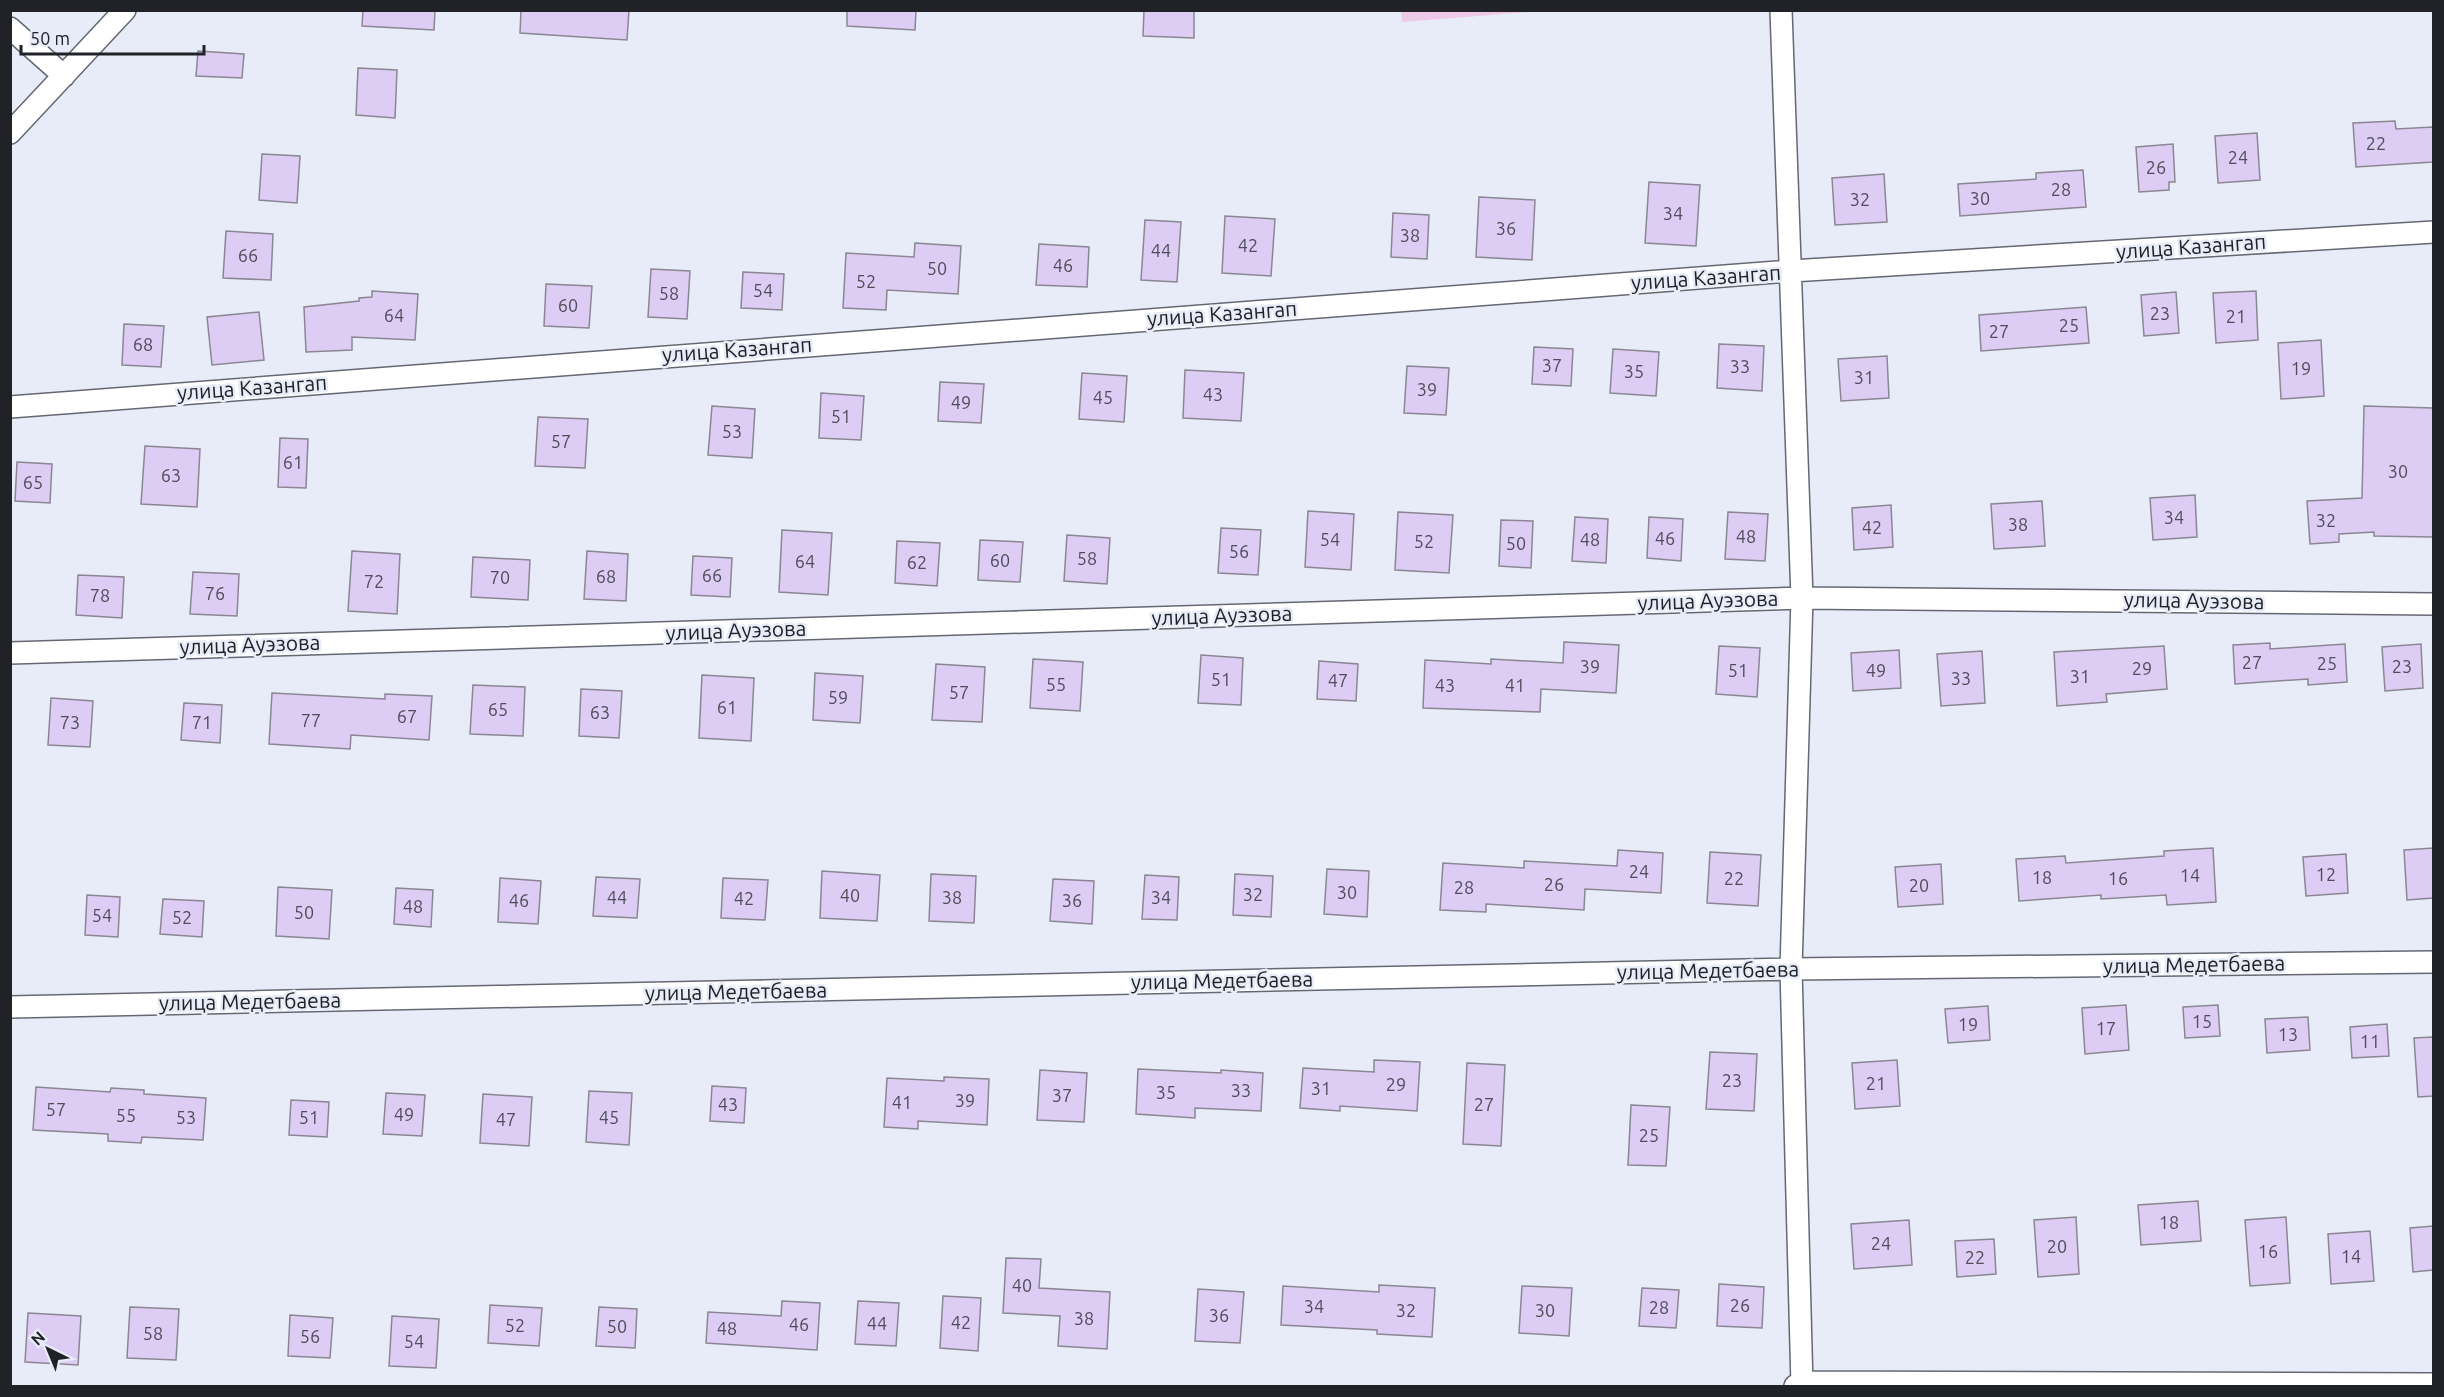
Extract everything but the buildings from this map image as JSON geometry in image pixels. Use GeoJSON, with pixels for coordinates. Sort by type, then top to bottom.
{"type":"FeatureCollection","features":[{"type":"Feature","properties":{"kind":"street"},"geometry":{"type":"LineString","coordinates":[[10,133],[125,10]]}},
{"type":"Feature","properties":{"kind":"street"},"geometry":{"type":"LineString","coordinates":[[1781,10],[1802,598],[1791,969],[1799,1385],[2433,1384]]}},
{"type":"Feature","properties":{"kind":"street"},"geometry":{"type":"LineString","coordinates":[[10,28],[64,76]]}},
{"type":"Feature","properties":{"kind":"street","name":"улица Казангап"},"geometry":{"type":"LineString","coordinates":[[10,407],[1791,272],[2433,232]]}},
{"type":"Feature","properties":{"kind":"street","name":"улица Ауэзова"},"geometry":{"type":"LineString","coordinates":[[10,653],[1802,598],[2433,604]]}},
{"type":"Feature","properties":{"kind":"street","name":"улица Медетбаева"},"geometry":{"type":"LineString","coordinates":[[10,1007],[1791,969],[2433,962]]}},
{"type":"Feature","properties":{"kind":"shaded area"},"geometry":{"type":"Polygon","coordinates":[[[1401,10],[1542,10],[1542,11],[1402,22],[1401,10]]]}}]}
